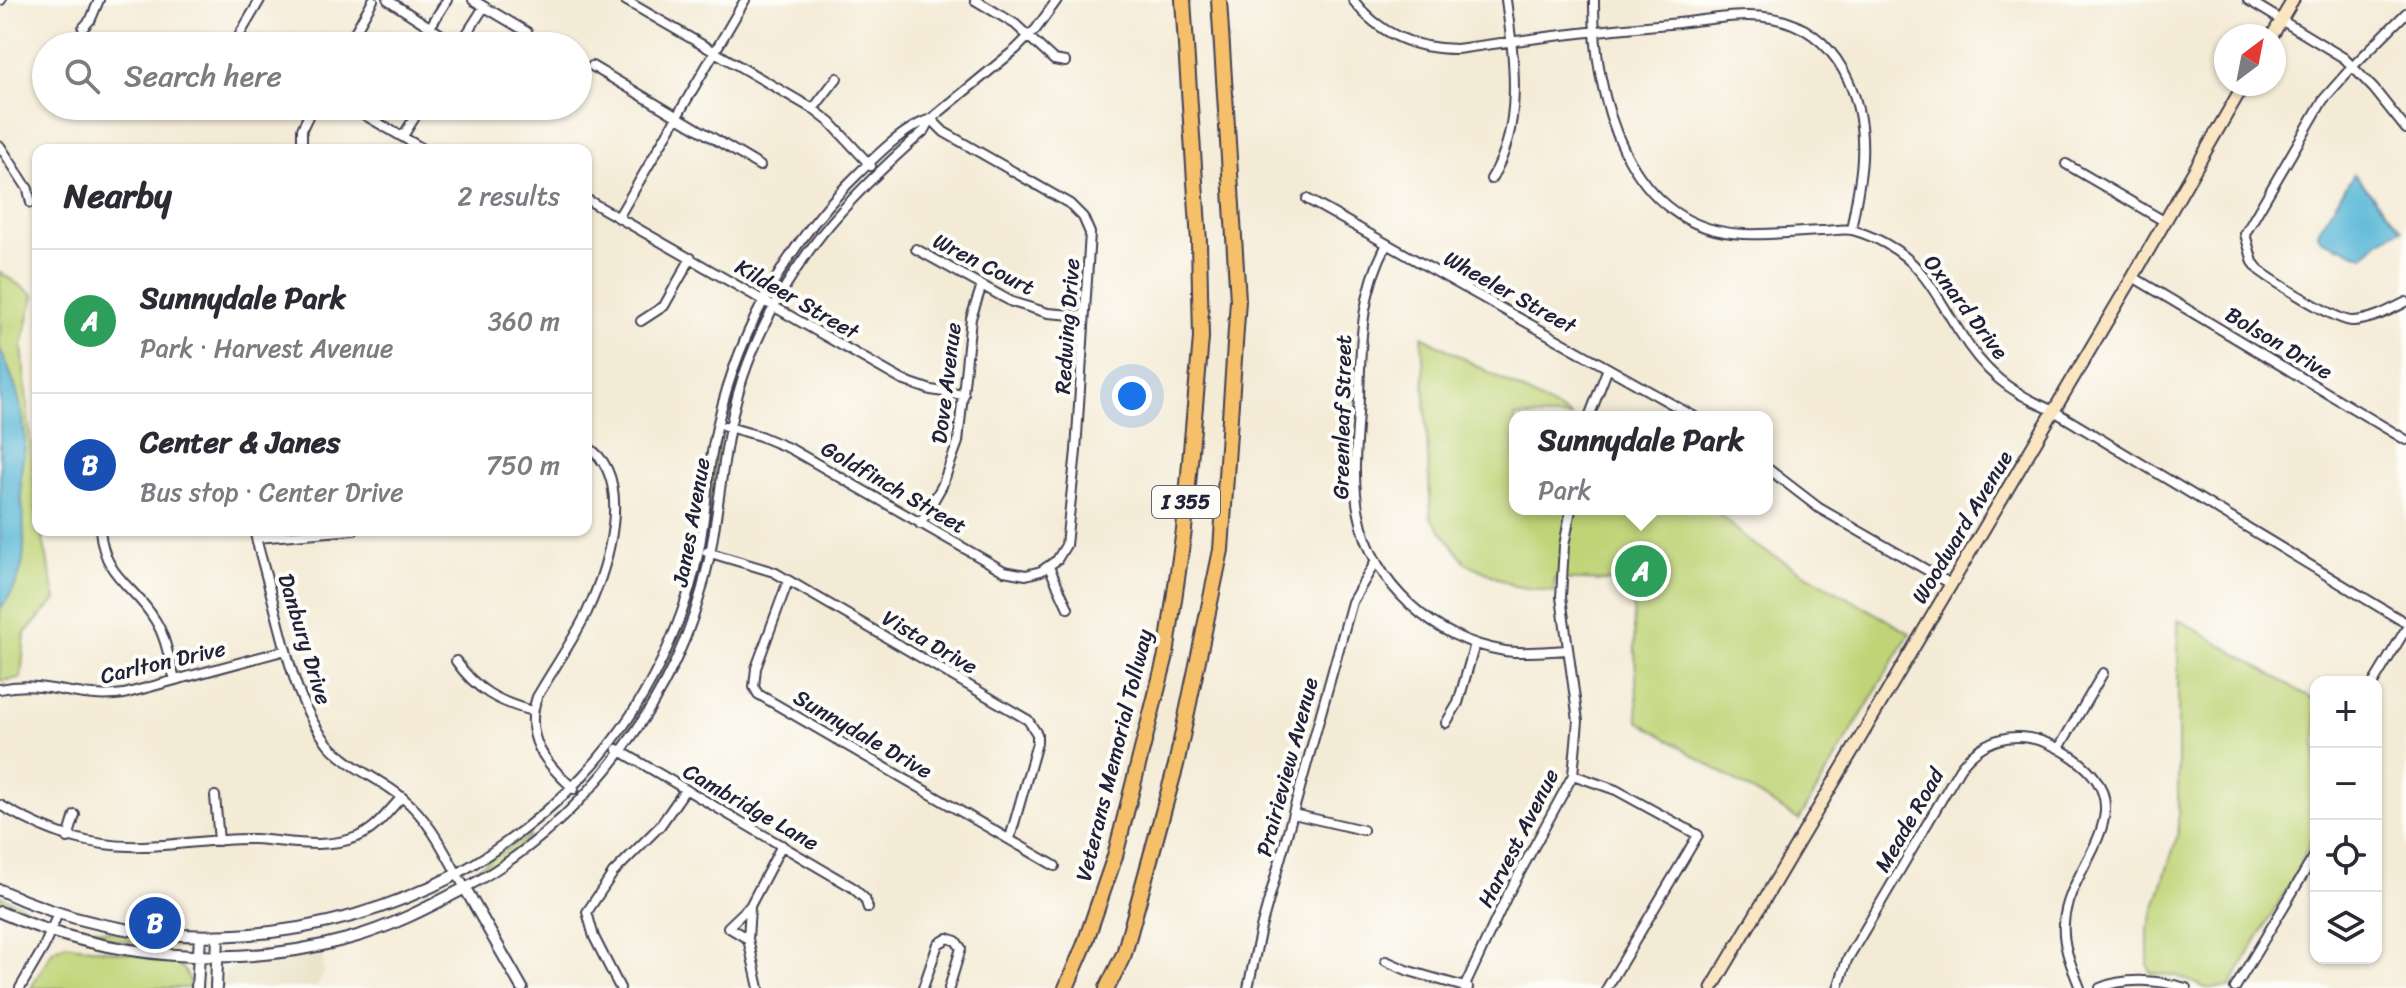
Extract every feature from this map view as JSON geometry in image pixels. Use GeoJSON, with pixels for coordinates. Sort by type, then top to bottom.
{"type":"FeatureCollection","features":[{"type":"Feature","properties":{"kind":"highway","name":"Veterans Memorial Tollway"},"geometry":{"type":"LineString","coordinates":[[1066,988],[1115,856],[1166,655],[1184,530],[1201,338],[1199,242],[1183,0]]}},
{"type":"Feature","properties":{"kind":"highway","name":"I 355"},"geometry":{"type":"LineString","coordinates":[[1107,988],[1124,954],[1176,765],[1221,550],[1238,300],[1219,0]]}},
{"type":"Feature","properties":{"kind":"main road"},"geometry":{"type":"LineString","coordinates":[[2279,24],[2293,0]]}},
{"type":"Feature","properties":{"kind":"main road","name":"Woodward Avenue"},"geometry":{"type":"LineString","coordinates":[[1712,988],[2237,96]]}},
{"type":"Feature","properties":{"kind":"street"},"geometry":{"type":"LineString","coordinates":[[83,28],[91,19],[99,0]]}},
{"type":"Feature","properties":{"kind":"street"},"geometry":{"type":"LineString","coordinates":[[241,32],[260,0]]}},
{"type":"Feature","properties":{"kind":"street"},"geometry":{"type":"LineString","coordinates":[[355,32],[373,0]]}},
{"type":"Feature","properties":{"kind":"street"},"geometry":{"type":"LineString","coordinates":[[388,0],[434,32]]}},
{"type":"Feature","properties":{"kind":"street"},"geometry":{"type":"LineString","coordinates":[[429,29],[447,0]]}},
{"type":"Feature","properties":{"kind":"street"},"geometry":{"type":"LineString","coordinates":[[473,0],[527,32]]}},
{"type":"Feature","properties":{"kind":"street"},"geometry":{"type":"LineString","coordinates":[[625,0],[813,109],[839,131],[876,172]]}},
{"type":"Feature","properties":{"kind":"street"},"geometry":{"type":"LineString","coordinates":[[619,216],[745,0]]}},
{"type":"Feature","properties":{"kind":"street"},"geometry":{"type":"LineString","coordinates":[[975,0],[1000,14],[1054,60],[1065,62]]}},
{"type":"Feature","properties":{"kind":"street","name":"Janes Avenue"},"geometry":{"type":"LineString","coordinates":[[0,912],[101,945],[198,956],[277,952],[350,938],[413,915],[465,888],[527,848],[581,797],[621,751],[655,699],[680,649],[710,553],[730,427],[748,364],[774,305],[820,234],[876,172],[925,130],[931,119],[1029,37],[1057,0]]}},
{"type":"Feature","properties":{"kind":"street"},"geometry":{"type":"LineString","coordinates":[[1353,0],[1388,32],[1427,47],[1457,49],[1593,30],[1753,17],[1781,20],[1815,37],[1841,65],[1858,102],[1862,157],[1851,230]]}},
{"type":"Feature","properties":{"kind":"street"},"geometry":{"type":"LineString","coordinates":[[1491,179],[1511,121],[1514,91],[1506,0]]}},
{"type":"Feature","properties":{"kind":"street","name":"Oxnard Drive"},"geometry":{"type":"LineString","coordinates":[[1594,0],[1593,30],[1610,122],[1635,170],[1670,208],[1694,223],[1731,233],[1851,230],[1881,242],[1907,258],[1931,285],[1982,363],[2021,397],[2054,411],[2406,626]]}},
{"type":"Feature","properties":{"kind":"street"},"geometry":{"type":"LineString","coordinates":[[2248,0],[2335,51],[2353,66],[2406,129]]}},
{"type":"Feature","properties":{"kind":"street"},"geometry":{"type":"LineString","coordinates":[[468,32],[484,7]]}},
{"type":"Feature","properties":{"kind":"street"},"geometry":{"type":"LineString","coordinates":[[2406,13],[2323,100],[2245,234],[2253,262],[2260,271],[2346,321],[2378,316],[2406,302]]}},
{"type":"Feature","properties":{"kind":"street"},"geometry":{"type":"LineString","coordinates":[[592,66],[760,166]]}},
{"type":"Feature","properties":{"kind":"street"},"geometry":{"type":"LineString","coordinates":[[813,109],[837,78]]}},
{"type":"Feature","properties":{"kind":"street","name":"Janes Avenue"},"geometry":{"type":"LineString","coordinates":[[0,890],[58,913],[124,928],[200,936],[287,931],[351,917],[400,901],[457,874],[521,833],[572,787],[610,744],[641,700],[666,651],[687,596],[699,550],[718,424],[738,354],[764,299],[806,233],[869,164],[918,123],[931,119]]}},
{"type":"Feature","properties":{"kind":"street","name":"Redwing Drive"},"geometry":{"type":"LineString","coordinates":[[931,119],[944,132],[1070,204],[1079,212],[1090,233],[1076,451],[1066,545],[1063,553],[1049,567]]}},
{"type":"Feature","properties":{"kind":"street"},"geometry":{"type":"LineString","coordinates":[[302,144],[302,129],[306,120]]}},
{"type":"Feature","properties":{"kind":"street"},"geometry":{"type":"LineString","coordinates":[[374,120],[416,144]]}},
{"type":"Feature","properties":{"kind":"street"},"geometry":{"type":"LineString","coordinates":[[403,136],[413,120]]}},
{"type":"Feature","properties":{"kind":"street"},"geometry":{"type":"LineString","coordinates":[[0,146],[28,189],[31,203]]}},
{"type":"Feature","properties":{"kind":"street"},"geometry":{"type":"LineString","coordinates":[[2066,164],[2164,221]]}},
{"type":"Feature","properties":{"kind":"street","name":"Wheeler Street"},"geometry":{"type":"LineString","coordinates":[[1307,199],[1684,411]]}},
{"type":"Feature","properties":{"kind":"street","name":"Kildeer Street"},"geometry":{"type":"LineString","coordinates":[[592,202],[902,380],[931,390],[964,395]]}},
{"type":"Feature","properties":{"kind":"street","name":"Greenleaf Street"},"geometry":{"type":"LineString","coordinates":[[1387,244],[1374,268],[1365,301],[1356,466],[1359,515],[1376,561],[1401,595],[1421,615],[1444,631],[1475,644],[1509,651],[1566,650]]}},
{"type":"Feature","properties":{"kind":"street","name":"Wren Court"},"geometry":{"type":"LineString","coordinates":[[916,249],[981,288],[1031,309],[1084,316]]}},
{"type":"Feature","properties":{"kind":"street"},"geometry":{"type":"LineString","coordinates":[[641,321],[664,306],[691,258]]}},
{"type":"Feature","properties":{"kind":"street","name":"Bolson Drive"},"geometry":{"type":"LineString","coordinates":[[2133,277],[2406,440]]}},
{"type":"Feature","properties":{"kind":"street","name":"Dove Avenue"},"geometry":{"type":"LineString","coordinates":[[920,524],[942,486],[955,455],[961,428],[971,318],[981,288]]}},
{"type":"Feature","properties":{"kind":"street"},"geometry":{"type":"LineString","coordinates":[[1591,411],[1608,368]]}},
{"type":"Feature","properties":{"kind":"street","name":"Goldfinch Street"},"geometry":{"type":"LineString","coordinates":[[718,424],[791,449],[1004,571],[1026,575],[1049,567]]}},
{"type":"Feature","properties":{"kind":"street"},"geometry":{"type":"LineString","coordinates":[[581,797],[547,764],[538,749],[532,711],[586,613],[610,539],[614,485],[605,462],[592,451]]}},
{"type":"Feature","properties":{"kind":"street"},"geometry":{"type":"LineString","coordinates":[[1773,473],[1819,508],[1951,584]]}},
{"type":"Feature","properties":{"kind":"street","name":"Harvest Avenue"},"geometry":{"type":"LineString","coordinates":[[1466,988],[1506,898],[1573,775],[1578,721],[1566,650],[1561,574],[1570,515]]}},
{"type":"Feature","properties":{"kind":"street"},"geometry":{"type":"LineString","coordinates":[[100,536],[114,572],[155,620],[175,680]]}},
{"type":"Feature","properties":{"kind":"street","name":"Danbury Drive"},"geometry":{"type":"LineString","coordinates":[[256,536],[302,699],[326,741],[347,762],[402,797],[424,819],[465,888]]}},
{"type":"Feature","properties":{"kind":"street","name":"Vista Drive"},"geometry":{"type":"LineString","coordinates":[[699,550],[762,568],[788,581],[1028,720],[1037,734],[1037,743],[1010,838]]}},
{"type":"Feature","properties":{"kind":"street","name":"Prairieview Avenue"},"geometry":{"type":"LineString","coordinates":[[1248,988],[1352,602],[1376,561]]}},
{"type":"Feature","properties":{"kind":"street"},"geometry":{"type":"LineString","coordinates":[[1049,567],[1068,608]]}},
{"type":"Feature","properties":{"kind":"street","name":"Sunnydale Drive"},"geometry":{"type":"LineString","coordinates":[[788,581],[756,668],[754,687],[758,694],[1055,866]]}},
{"type":"Feature","properties":{"kind":"street"},"geometry":{"type":"LineString","coordinates":[[2377,676],[2406,626]]}},
{"type":"Feature","properties":{"kind":"street"},"geometry":{"type":"LineString","coordinates":[[1446,723],[1458,703],[1475,644]]}},
{"type":"Feature","properties":{"kind":"street","name":"Carlton Drive"},"geometry":{"type":"LineString","coordinates":[[0,689],[29,684],[102,697],[286,650]]}},
{"type":"Feature","properties":{"kind":"street"},"geometry":{"type":"LineString","coordinates":[[456,661],[464,673],[490,696],[532,711]]}},
{"type":"Feature","properties":{"kind":"street"},"geometry":{"type":"LineString","coordinates":[[2080,988],[2070,963],[2064,923],[2072,890],[2103,829],[2104,800],[2090,772],[2059,748],[2103,673]]}},
{"type":"Feature","properties":{"kind":"street","name":"Meade Road"},"geometry":{"type":"LineString","coordinates":[[1838,988],[1847,960],[1966,759],[1981,747],[2002,737],[2030,738],[2059,748]]}},
{"type":"Feature","properties":{"kind":"street","name":"Cambridge Lane"},"geometry":{"type":"LineString","coordinates":[[610,744],[854,888],[865,899],[868,908]]}},
{"type":"Feature","properties":{"kind":"street"},"geometry":{"type":"LineString","coordinates":[[1573,775],[1616,790],[1698,835],[1607,988]]}},
{"type":"Feature","properties":{"kind":"street"},"geometry":{"type":"LineString","coordinates":[[620,988],[582,912],[613,873],[660,826],[685,790]]}},
{"type":"Feature","properties":{"kind":"street"},"geometry":{"type":"LineString","coordinates":[[215,796],[219,841]]}},
{"type":"Feature","properties":{"kind":"street"},"geometry":{"type":"LineString","coordinates":[[0,805],[68,838],[134,846],[252,839],[322,844],[353,839],[375,826],[402,797]]}},
{"type":"Feature","properties":{"kind":"street"},"geometry":{"type":"LineString","coordinates":[[1293,814],[1363,830]]}},
{"type":"Feature","properties":{"kind":"street"},"geometry":{"type":"LineString","coordinates":[[68,838],[75,815]]}},
{"type":"Feature","properties":{"kind":"street"},"geometry":{"type":"LineString","coordinates":[[748,939],[728,927],[750,906],[782,845]]}},
{"type":"Feature","properties":{"kind":"street"},"geometry":{"type":"LineString","coordinates":[[2235,988],[2310,863]]}},
{"type":"Feature","properties":{"kind":"street"},"geometry":{"type":"LineString","coordinates":[[465,888],[522,988]]}},
{"type":"Feature","properties":{"kind":"street"},"geometry":{"type":"LineString","coordinates":[[750,906],[748,939],[759,988]]}},
{"type":"Feature","properties":{"kind":"street"},"geometry":{"type":"LineString","coordinates":[[20,988],[58,913]]}},
{"type":"Feature","properties":{"kind":"street"},"geometry":{"type":"LineString","coordinates":[[197,988],[200,936]]}},
{"type":"Feature","properties":{"kind":"street"},"geometry":{"type":"LineString","coordinates":[[216,988],[218,936]]}},
{"type":"Feature","properties":{"kind":"street"},"geometry":{"type":"LineString","coordinates":[[923,988],[938,944],[948,938],[956,941],[961,948],[949,988]]}},
{"type":"Feature","properties":{"kind":"street"},"geometry":{"type":"LineString","coordinates":[[1386,961],[1466,988]]}},
{"type":"Feature","properties":{"kind":"street"},"geometry":{"type":"LineString","coordinates":[[2100,988],[2109,984],[2149,982],[2186,988]]}},
{"type":"Feature","properties":{"kind":"shaded area"},"geometry":{"type":"Polygon","coordinates":[[[322,950],[324,972],[316,988],[221,988],[225,973],[237,963],[322,950]]]}},
{"type":"Feature","properties":{"kind":"green space"},"geometry":{"type":"Polygon","coordinates":[[[0,272],[32,294],[22,345],[32,461],[32,536],[42,536],[56,600],[25,633],[21,678],[0,681],[0,272]]]}},
{"type":"Feature","properties":{"kind":"green space"},"geometry":{"type":"Polygon","coordinates":[[[757,320],[760,322],[727,409],[739,364],[757,320]]]}},
{"type":"Feature","properties":{"kind":"green space"},"geometry":{"type":"Polygon","coordinates":[[[1422,336],[1561,411],[1509,411],[1509,515],[1720,515],[1753,544],[1910,633],[1799,820],[1638,721],[1632,582],[1555,579],[1554,592],[1514,586],[1466,563],[1431,518],[1422,336]]]}},
{"type":"Feature","properties":{"kind":"green space"},"geometry":{"type":"Polygon","coordinates":[[[720,439],[712,516],[707,539],[714,460],[720,439]]]}},
{"type":"Feature","properties":{"kind":"green space"},"geometry":{"type":"Polygon","coordinates":[[[701,567],[700,583],[685,627],[661,677],[627,735],[628,727],[651,689],[701,567]]]}},
{"type":"Feature","properties":{"kind":"green space"},"geometry":{"type":"Polygon","coordinates":[[[2178,619],[2310,697],[2310,842],[2299,867],[2229,988],[2206,988],[2177,976],[2151,973],[2148,965],[2148,929],[2178,834],[2178,619]]]}},
{"type":"Feature","properties":{"kind":"green space"},"geometry":{"type":"Polygon","coordinates":[[[529,835],[512,854],[476,874],[474,870],[529,835]]]}},
{"type":"Feature","properties":{"kind":"green space"},"geometry":{"type":"Polygon","coordinates":[[[0,896],[34,911],[42,921],[0,904],[0,896]]]}},
{"type":"Feature","properties":{"kind":"green space"},"geometry":{"type":"Polygon","coordinates":[[[70,924],[127,935],[186,941],[197,949],[115,940],[62,927],[70,924]]]}},
{"type":"Feature","properties":{"kind":"green space"},"geometry":{"type":"Polygon","coordinates":[[[65,944],[170,960],[185,971],[191,988],[31,988],[53,950],[65,944]]]}},
{"type":"Feature","properties":{"kind":"water"},"geometry":{"type":"Polygon","coordinates":[[[2354,174],[2402,229],[2380,240],[2363,256],[2322,240],[2318,235],[2354,174]]]}},
{"type":"Feature","properties":{"kind":"water"},"geometry":{"type":"Polygon","coordinates":[[[0,349],[18,395],[25,444],[21,474],[23,560],[12,592],[0,609],[0,349]]]}},
{"type":"Feature","properties":{"kind":"place","name":"Sunnydale Park"},"geometry":{"type":"Point","coordinates":[1641,571]}},
{"type":"Feature","properties":{"kind":"place","name":"Center & Janes"},"geometry":{"type":"Point","coordinates":[155,923]}}]}
